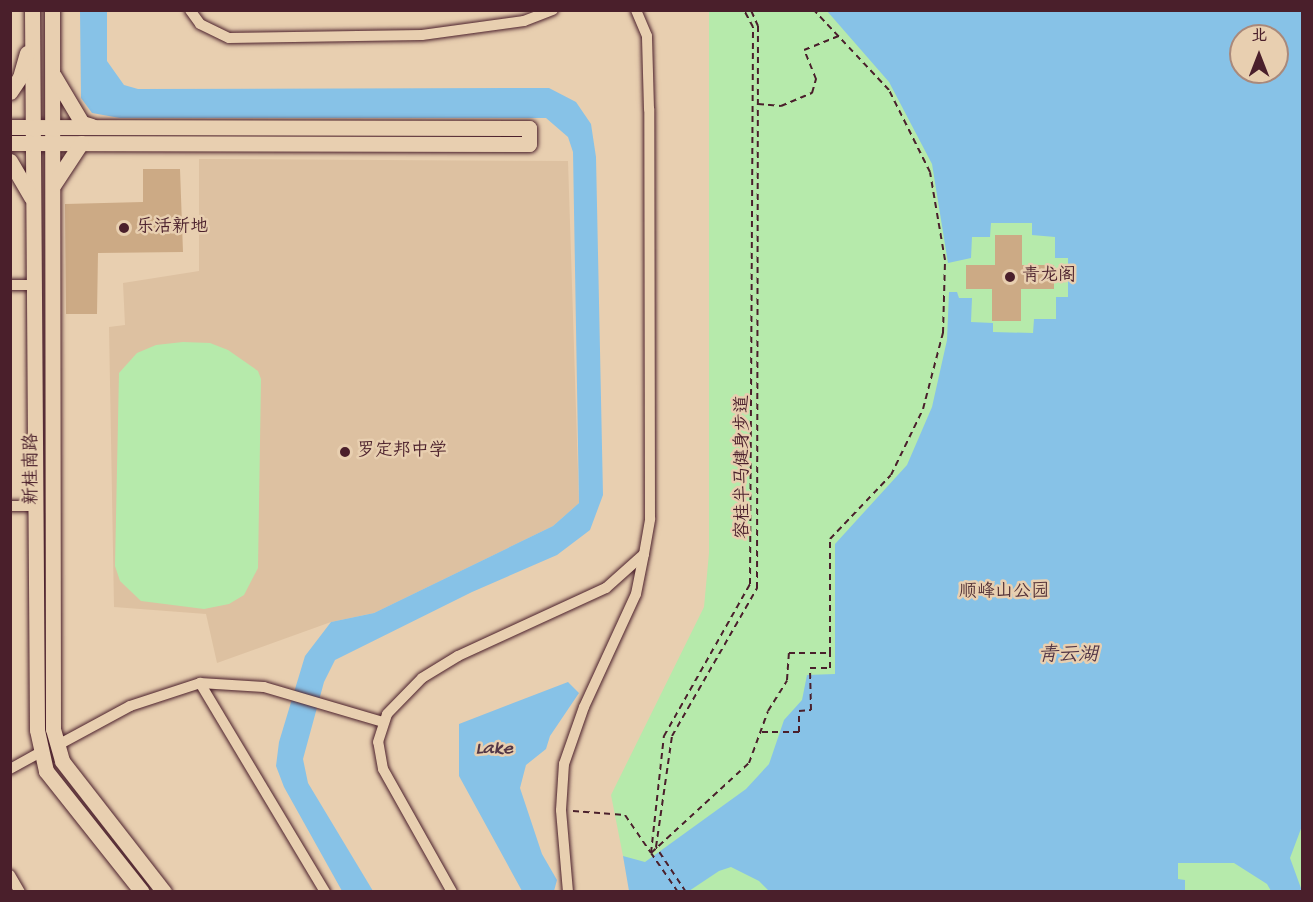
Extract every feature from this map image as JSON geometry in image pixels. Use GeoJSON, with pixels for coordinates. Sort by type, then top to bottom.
{"type":"FeatureCollection","features":[{"type":"Feature","properties":{"kind":"main road","name":"新桂南路"},"geometry":{"type":"LineString","coordinates":[[52,10],[53,729],[62,761],[87,798],[164,891]]}},
{"type":"Feature","properties":{"kind":"main road","name":"新桂南路"},"geometry":{"type":"LineString","coordinates":[[32,14],[37,730],[46,771],[141,891]]}},
{"type":"Feature","properties":{"kind":"main road"},"geometry":{"type":"LineString","coordinates":[[10,92],[20,77],[32,14]]}},
{"type":"Feature","properties":{"kind":"main road"},"geometry":{"type":"LineString","coordinates":[[52,50],[54,78],[82,123],[95,127]]}},
{"type":"Feature","properties":{"kind":"main road"},"geometry":{"type":"LineString","coordinates":[[10,127],[529,128],[529,144],[10,143]]}},
{"type":"Feature","properties":{"kind":"main road"},"geometry":{"type":"LineString","coordinates":[[52,205],[55,179],[81,143]]}},
{"type":"Feature","properties":{"kind":"main road"},"geometry":{"type":"LineString","coordinates":[[10,161],[33,202]]}},
{"type":"Feature","properties":{"kind":"street"},"geometry":{"type":"LineString","coordinates":[[190,10],[200,24],[230,38],[422,34],[524,21],[553,10]]}},
{"type":"Feature","properties":{"kind":"street"},"geometry":{"type":"LineString","coordinates":[[568,891],[561,810],[564,764],[584,707],[636,594],[650,519],[647,36],[636,10]]}},
{"type":"Feature","properties":{"kind":"street"},"geometry":{"type":"LineString","coordinates":[[10,285],[34,285]]}},
{"type":"Feature","properties":{"kind":"street"},"geometry":{"type":"LineString","coordinates":[[10,506],[35,506]]}},
{"type":"Feature","properties":{"kind":"street"},"geometry":{"type":"LineString","coordinates":[[452,891],[383,769],[378,742],[383,722],[422,678],[458,656],[606,588],[644,554]]}},
{"type":"Feature","properties":{"kind":"street"},"geometry":{"type":"LineString","coordinates":[[58,745],[130,706],[200,683],[264,687],[383,722]]}},
{"type":"Feature","properties":{"kind":"street"},"geometry":{"type":"LineString","coordinates":[[200,683],[326,891]]}},
{"type":"Feature","properties":{"kind":"street"},"geometry":{"type":"LineString","coordinates":[[10,769],[42,751]]}},
{"type":"Feature","properties":{"kind":"street"},"geometry":{"type":"LineString","coordinates":[[10,875],[20,891]]}},
{"type":"Feature","properties":{"kind":"path"},"geometry":{"type":"LineString","coordinates":[[651,853],[664,736],[750,584],[753,27],[744,10]]}},
{"type":"Feature","properties":{"kind":"path","name":"容桂半马健身步道"},"geometry":{"type":"LineString","coordinates":[[656,847],[672,736],[757,588],[758,26],[751,10]]}},
{"type":"Feature","properties":{"kind":"path"},"geometry":{"type":"LineString","coordinates":[[760,732],[799,732],[800,711],[811,710],[810,668],[830,668],[830,539],[891,475],[924,409],[943,333],[945,260],[930,172],[889,90],[814,10]]}},
{"type":"Feature","properties":{"kind":"path"},"geometry":{"type":"LineString","coordinates":[[758,104],[781,106],[812,93],[816,79],[804,50],[839,36]]}},
{"type":"Feature","properties":{"kind":"path"},"geometry":{"type":"LineString","coordinates":[[651,853],[685,825],[749,764],[760,732],[787,680],[789,653],[830,652]]}},
{"type":"Feature","properties":{"kind":"path"},"geometry":{"type":"LineString","coordinates":[[561,810],[625,815],[678,891]]}},
{"type":"Feature","properties":{"kind":"path"},"geometry":{"type":"LineString","coordinates":[[656,847],[686,891]]}},
{"type":"Feature","properties":{"kind":"shaded area","name":"罗定邦中学"},"geometry":{"type":"Polygon","coordinates":[[[199,159],[568,161],[579,503],[553,526],[374,613],[331,622],[217,663],[206,614],[114,607],[109,327],[125,325],[123,283],[199,271],[199,159]]]}},
{"type":"Feature","properties":{"kind":"green space","name":"青云湖"},"geometry":{"type":"Polygon","coordinates":[[[709,11],[1302,11],[1302,891],[654,891],[623,856],[611,795],[704,607],[709,553],[709,11]]]}},
{"type":"Feature","properties":{"kind":"green space"},"geometry":{"type":"Polygon","coordinates":[[[183,342],[210,343],[228,350],[258,371],[261,379],[258,568],[244,595],[229,604],[204,609],[141,601],[120,581],[115,566],[119,373],[137,353],[156,345],[183,342]]]}},
{"type":"Feature","properties":{"kind":"water"},"geometry":{"type":"Polygon","coordinates":[[[80,11],[107,11],[107,61],[124,85],[138,89],[549,88],[576,102],[591,124],[596,157],[603,495],[590,530],[557,555],[472,592],[335,660],[324,682],[303,759],[308,783],[373,891],[342,891],[284,787],[276,766],[279,742],[305,656],[331,622],[374,613],[553,526],[579,503],[573,152],[568,137],[546,118],[120,118],[92,113],[81,98],[80,11]]]}},
{"type":"Feature","properties":{"kind":"water","name":"青云湖"},"geometry":{"type":"Polygon","coordinates":[[[827,11],[1302,11],[1302,826],[1290,858],[1302,891],[1271,891],[1267,884],[1234,863],[1178,863],[1178,879],[1185,880],[1185,891],[769,891],[759,881],[731,867],[719,871],[689,891],[629,891],[623,856],[645,862],[746,789],[769,764],[784,720],[802,700],[807,675],[835,674],[835,544],[907,465],[932,407],[947,340],[949,292],[957,292],[959,298],[972,298],[971,322],[993,323],[993,332],[1033,333],[1034,319],[1056,319],[1056,297],[1068,297],[1068,258],[1055,258],[1055,237],[1032,235],[1032,223],[991,223],[990,237],[972,237],[971,258],[948,263],[932,164],[889,82],[827,11]]]}},
{"type":"Feature","properties":{"kind":"water","name":"Lake"},"geometry":{"type":"Polygon","coordinates":[[[568,682],[579,693],[550,736],[546,749],[526,765],[520,788],[542,854],[557,880],[554,891],[522,891],[459,776],[459,724],[568,682]]]}},
{"type":"Feature","properties":{"kind":"building","name":"乐活新地"},"geometry":{"type":"Polygon","coordinates":[[[143,169],[180,169],[183,252],[98,253],[97,314],[66,314],[65,204],[143,202],[143,169]]]}},
{"type":"Feature","properties":{"kind":"building","name":"青龙阁"},"geometry":{"type":"Polygon","coordinates":[[[995,235],[1022,235],[1022,265],[1054,265],[1054,289],[1021,289],[1021,321],[992,321],[992,289],[966,289],[966,265],[995,265],[995,235]]]}},
{"type":"Feature","properties":{"kind":"place","name":"乐活新地"},"geometry":{"type":"Point","coordinates":[124,228]}},
{"type":"Feature","properties":{"kind":"place","name":"青龙阁"},"geometry":{"type":"Point","coordinates":[1010,277]}},
{"type":"Feature","properties":{"kind":"place","name":"罗定邦中学"},"geometry":{"type":"Point","coordinates":[345,452]}},
{"type":"Feature","properties":{"kind":"park label","name":"顺峰山公园"},"geometry":{"type":"Point","coordinates":[1004,593]}}]}
